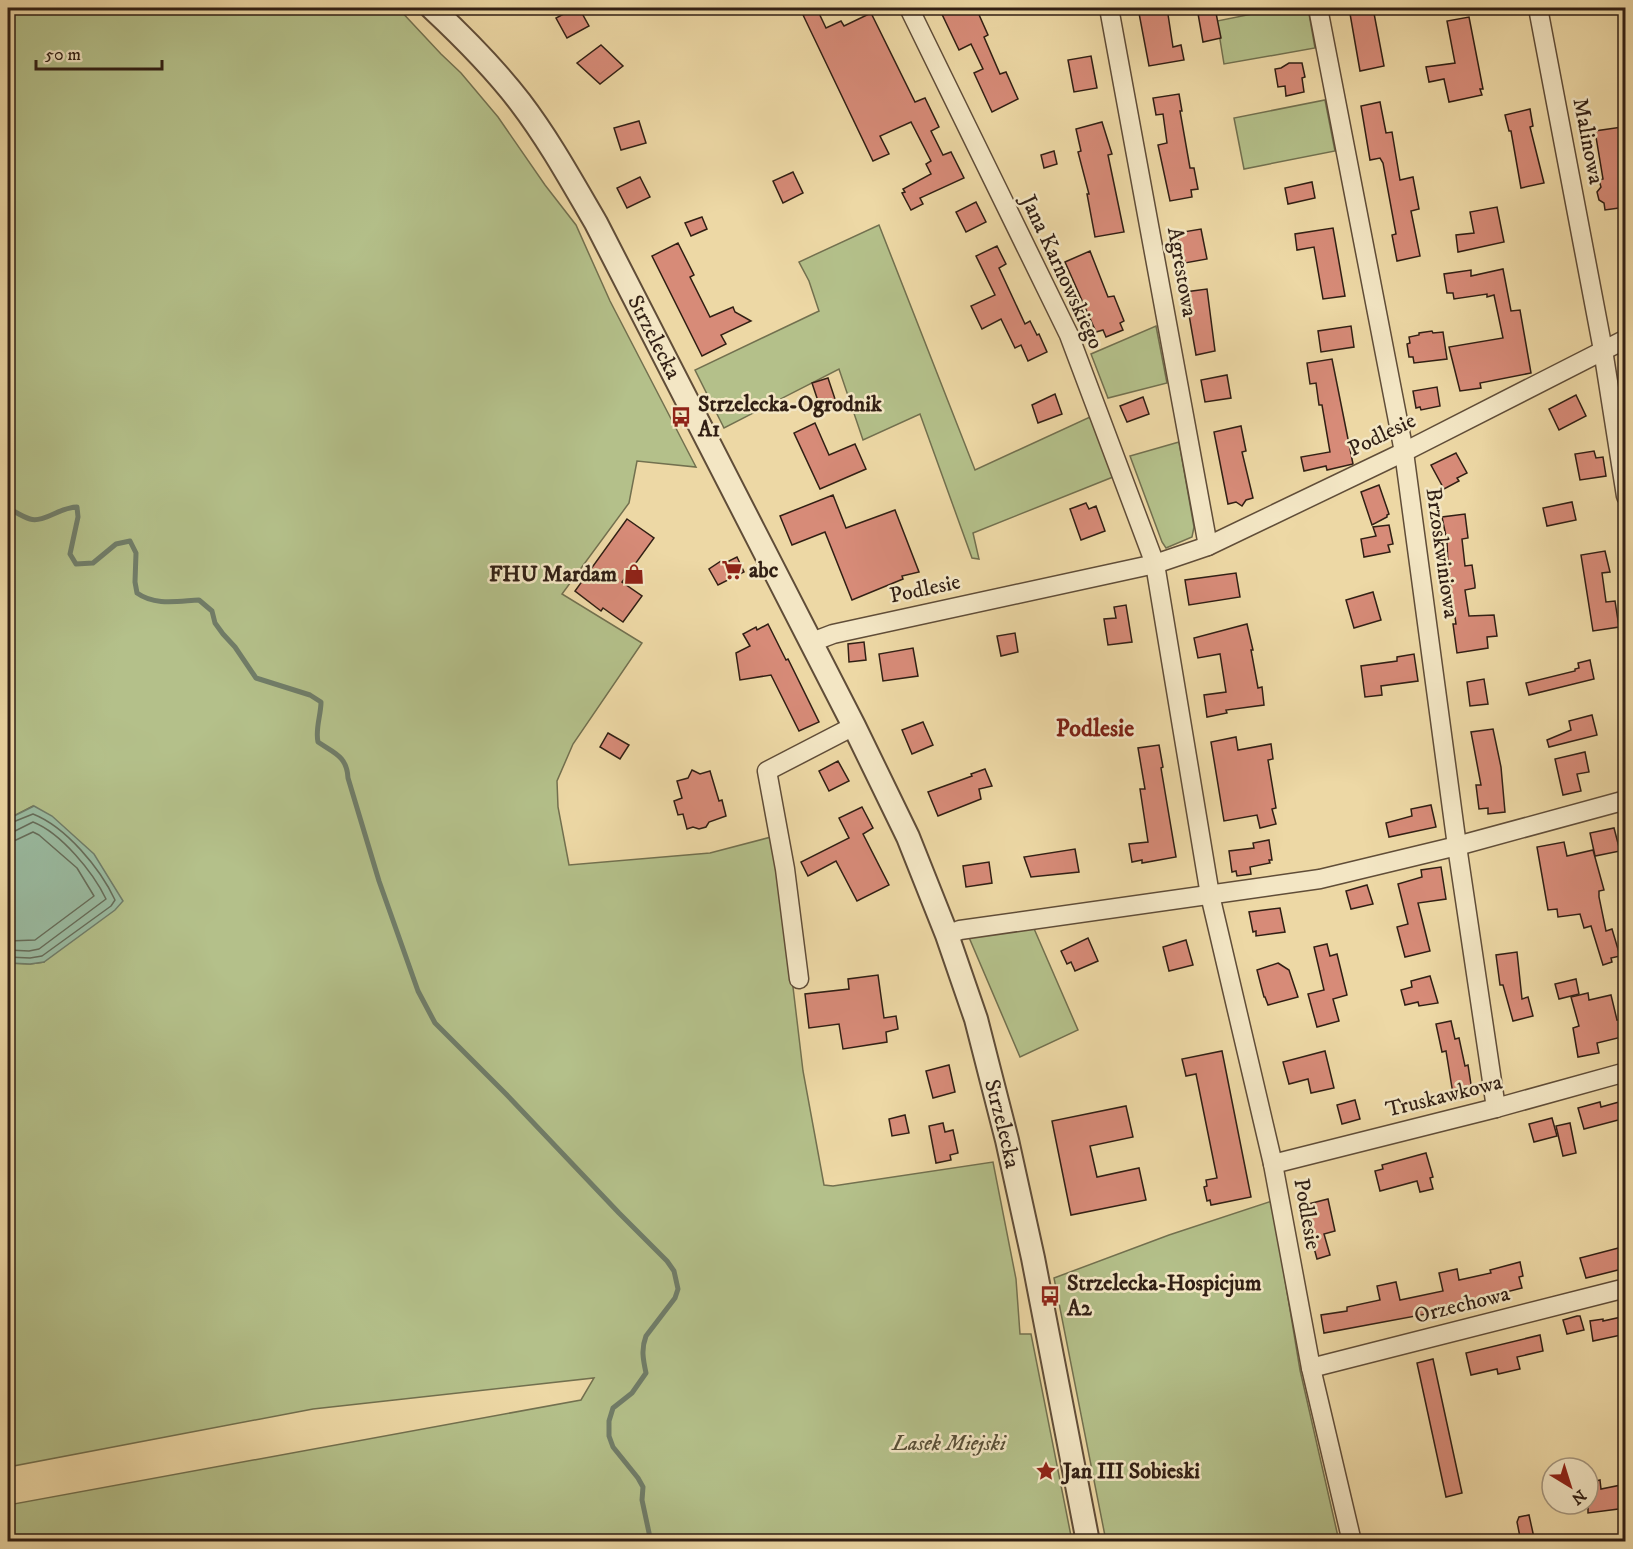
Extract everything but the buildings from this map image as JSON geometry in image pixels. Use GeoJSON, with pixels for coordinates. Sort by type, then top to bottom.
{"type":"FeatureCollection","features":[{"type":"Feature","properties":{"kind":"street","name":"Strzelecka"},"geometry":{"type":"LineString","coordinates":[[432,8],[500,78],[520,102],[560,160],[596,223],[812,642],[908,837],[948,935],[976,1019],[1007,1140],[1033,1258],[1088,1542]]}},
{"type":"Feature","properties":{"kind":"street","name":"Jana Karnowskiego"},"geometry":{"type":"LineString","coordinates":[[909,8],[1069,335],[1155,564]]}},
{"type":"Feature","properties":{"kind":"street","name":"Agrestowa"},"geometry":{"type":"LineString","coordinates":[[1109,8],[1208,546]]}},
{"type":"Feature","properties":{"kind":"street","name":"Brzoskwiniowa"},"geometry":{"type":"LineString","coordinates":[[1318,8],[1404,452],[1457,846],[1496,1108]]}},
{"type":"Feature","properties":{"kind":"street","name":"Malinowa"},"geometry":{"type":"LineString","coordinates":[[1538,8],[1602,350],[1626,495]]}},
{"type":"Feature","properties":{"kind":"street","name":"Podlesie"},"geometry":{"type":"LineString","coordinates":[[812,642],[833,634],[1155,564],[1208,546],[1404,452],[1626,339]]}},
{"type":"Feature","properties":{"kind":"street","name":"Podlesie"},"geometry":{"type":"LineString","coordinates":[[1155,564],[1210,895],[1273,1164],[1311,1368],[1352,1542]]}},
{"type":"Feature","properties":{"kind":"street"},"geometry":{"type":"LineString","coordinates":[[799,979],[785,869],[767,771],[854,726]]}},
{"type":"Feature","properties":{"kind":"street"},"geometry":{"type":"LineString","coordinates":[[948,935],[960,930],[1320,879],[1457,846],[1626,800]]}},
{"type":"Feature","properties":{"kind":"street","name":"Truskawkowa"},"geometry":{"type":"LineString","coordinates":[[1273,1164],[1496,1108],[1626,1072]]}},
{"type":"Feature","properties":{"kind":"street","name":"Orzechowa"},"geometry":{"type":"LineString","coordinates":[[1311,1368],[1626,1288]]}},
{"type":"Feature","properties":{"kind":"green space","name":"Lasek Miejski"},"geometry":{"type":"Polygon","coordinates":[[[8,8],[398,8],[461,73],[498,117],[576,225],[610,301],[696,467],[637,461],[629,503],[562,594],[642,643],[573,744],[557,781],[558,807],[569,865],[710,853],[775,836],[803,1071],[824,1185],[833,1186],[993,1162],[1016,1279],[1020,1334],[1031,1334],[1072,1541],[8,1541],[8,1505],[581,1400],[594,1378],[313,1409],[8,1467],[8,961],[9,963],[30,964],[44,962],[33,806],[8,819],[8,8]]]}},
{"type":"Feature","properties":{"kind":"green space"},"geometry":{"type":"Polygon","coordinates":[[[1282,8],[1308,8],[1315,48],[1224,64],[1217,21],[1282,8]]]}},
{"type":"Feature","properties":{"kind":"green space"},"geometry":{"type":"Polygon","coordinates":[[[1325,100],[1335,151],[1244,169],[1234,118],[1325,100]]]}},
{"type":"Feature","properties":{"kind":"green space"},"geometry":{"type":"Polygon","coordinates":[[[879,225],[975,470],[1090,417],[1113,477],[973,533],[979,559],[972,558],[920,414],[863,440],[839,369],[724,428],[695,370],[819,311],[809,281],[799,262],[879,225]]]}},
{"type":"Feature","properties":{"kind":"green space"},"geometry":{"type":"Polygon","coordinates":[[[1156,326],[1167,383],[1108,398],[1091,354],[1156,326]]]}},
{"type":"Feature","properties":{"kind":"green space"},"geometry":{"type":"Polygon","coordinates":[[[1179,442],[1194,527],[1192,537],[1166,548],[1130,456],[1179,442]]]}},
{"type":"Feature","properties":{"kind":"green space"},"geometry":{"type":"Polygon","coordinates":[[[1032,924],[1078,1030],[1020,1057],[968,935],[1032,924]]]}},
{"type":"Feature","properties":{"kind":"green space"},"geometry":{"type":"Polygon","coordinates":[[[1272,1201],[1300,1370],[1339,1541],[1106,1541],[1054,1278],[1169,1235],[1272,1201]]]}},
{"type":"Feature","properties":{"kind":"water"},"geometry":{"type":"Polygon","coordinates":[[[34,806],[52,816],[94,854],[123,901],[115,910],[44,962],[9,963],[8,819],[34,806]]]}},
{"type":"Feature","properties":{"kind":"waterway"},"geometry":{"type":"LineString","coordinates":[[8,219],[12,239],[8,261]]}},
{"type":"Feature","properties":{"kind":"waterway"},"geometry":{"type":"LineString","coordinates":[[8,508],[35,520],[64,509],[77,507],[78,517],[70,554],[76,564],[93,563],[116,544],[130,541],[136,553],[137,593],[159,601],[199,600],[212,611],[215,623],[256,678],[310,695],[321,702],[318,742],[339,756],[345,765],[379,881],[418,991],[435,1023],[667,1261],[674,1271],[678,1289],[675,1298],[644,1341],[643,1354],[646,1373],[632,1393],[613,1408],[609,1421],[609,1436],[613,1447],[643,1487],[642,1500],[651,1542]]}},
{"type":"Feature","properties":{"kind":"place","name":"Strzelecka-Ogrodnik A1"},"geometry":{"type":"Point","coordinates":[681,417]}},
{"type":"Feature","properties":{"kind":"place","name":"abc"},"geometry":{"type":"Point","coordinates":[732,570]}},
{"type":"Feature","properties":{"kind":"place","name":"FHU Mardam"},"geometry":{"type":"Point","coordinates":[634,574]}},
{"type":"Feature","properties":{"kind":"place","name":"Strzelecka-Hospicjum A2"},"geometry":{"type":"Point","coordinates":[1050,1296]}},
{"type":"Feature","properties":{"kind":"place","name":"Jan III Sobieski"},"geometry":{"type":"Point","coordinates":[1046,1471]}},
{"type":"Feature","properties":{"kind":"district","name":"Podlesie"},"geometry":{"type":"Point","coordinates":[1095,729]}}]}
